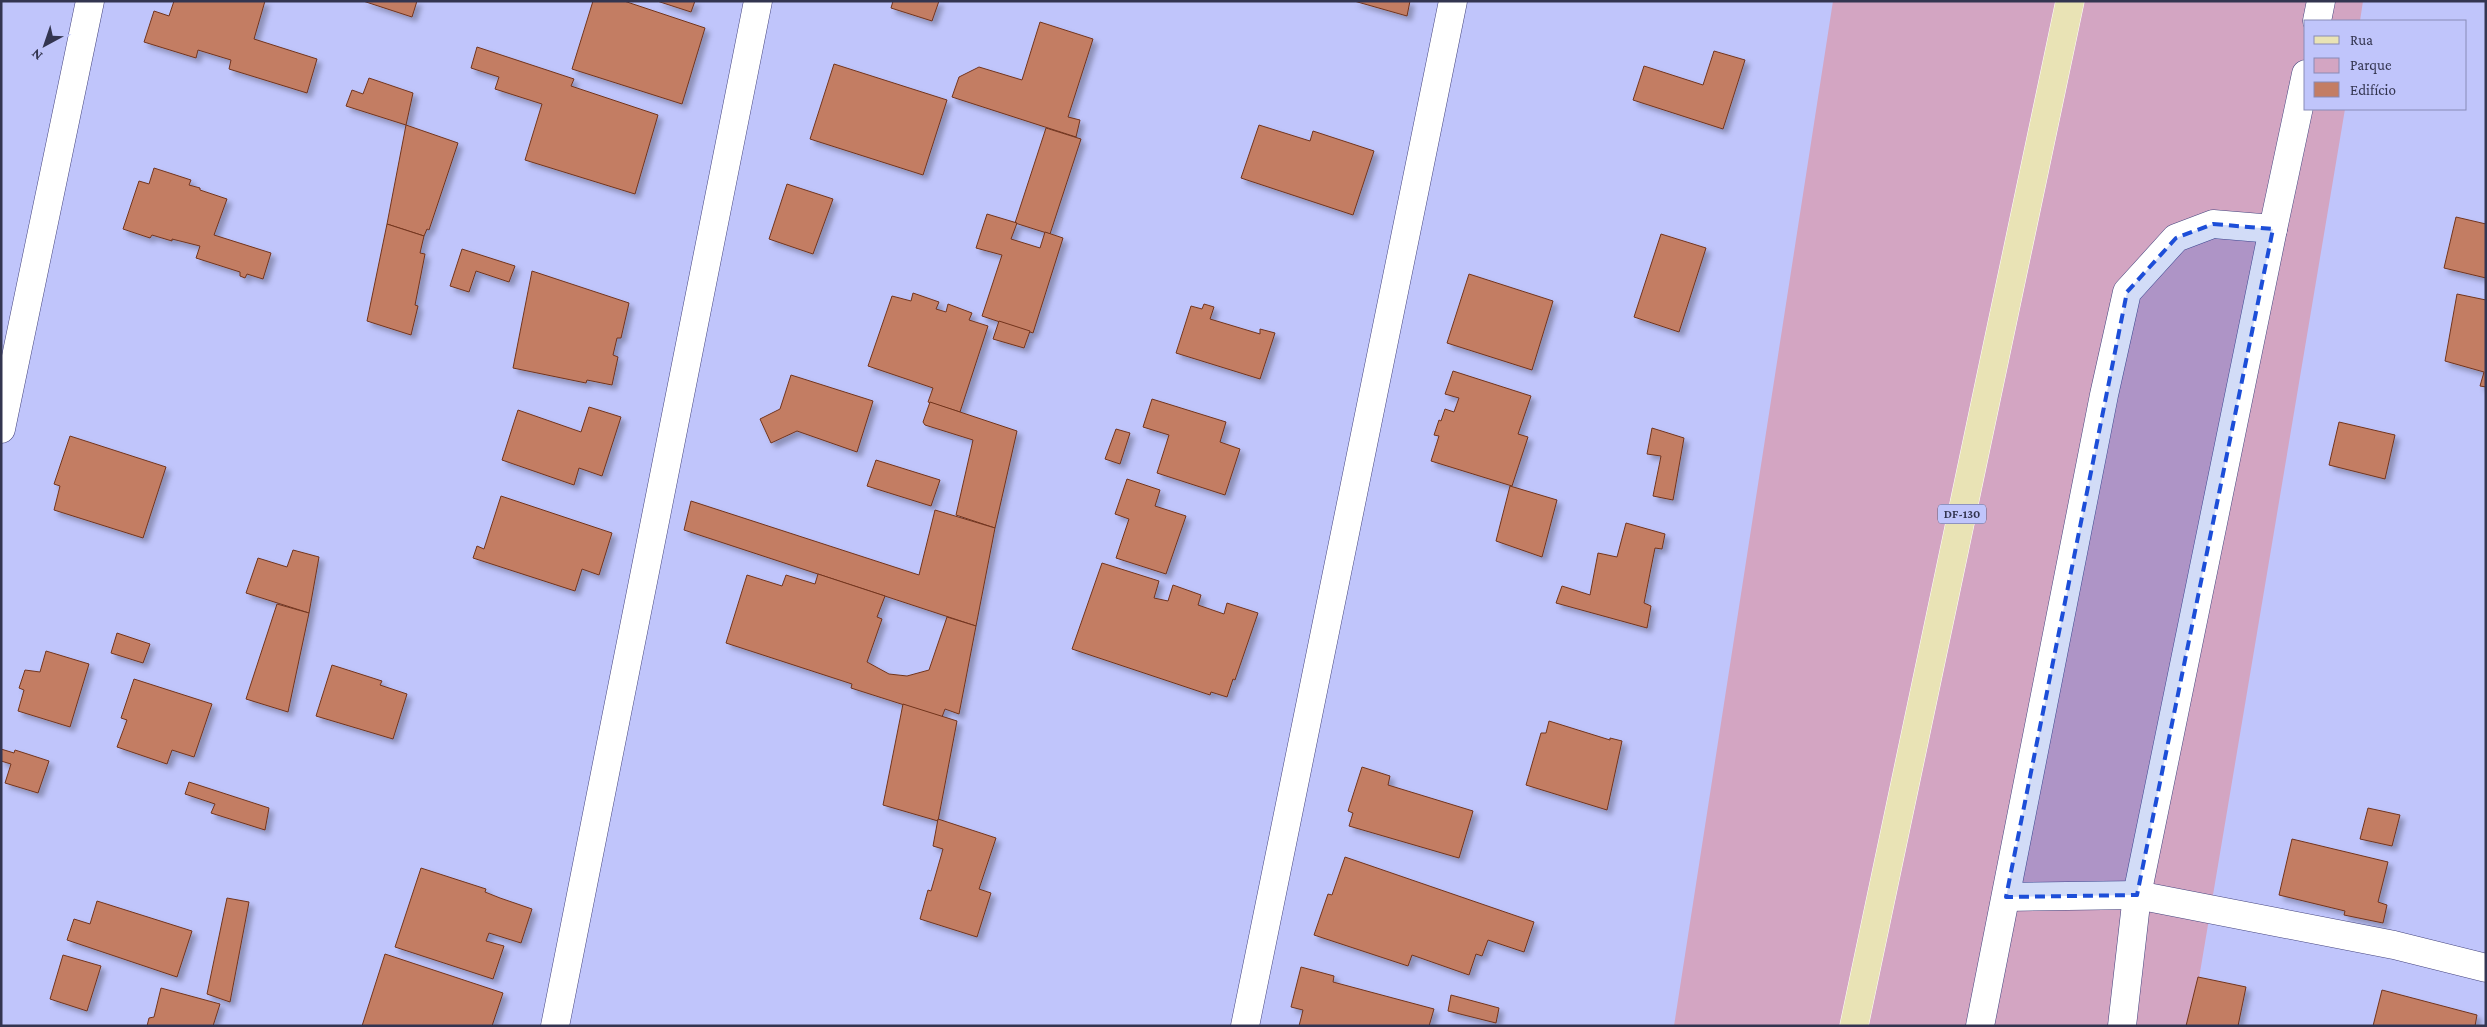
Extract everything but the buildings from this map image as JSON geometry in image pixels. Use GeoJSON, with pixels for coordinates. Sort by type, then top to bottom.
{"type":"FeatureCollection","features":[{"type":"Feature","properties":{"kind":"main road","name":"DF-130"},"geometry":{"type":"LineString","coordinates":[[1854,1026],[2070,1]]}},
{"type":"Feature","properties":{"kind":"street"},"geometry":{"type":"LineString","coordinates":[[1,429],[90,1]]}},
{"type":"Feature","properties":{"kind":"street"},"geometry":{"type":"LineString","coordinates":[[555,1026],[758,1]]}},
{"type":"Feature","properties":{"kind":"street"},"geometry":{"type":"LineString","coordinates":[[1245,1026],[1453,1]]}},
{"type":"Feature","properties":{"kind":"street"},"geometry":{"type":"LineString","coordinates":[[2317,20],[2321,1]]}},
{"type":"Feature","properties":{"kind":"street"},"geometry":{"type":"LineString","coordinates":[[2122,1026],[2137,895],[2304,83]]}},
{"type":"Feature","properties":{"kind":"street"},"geometry":{"type":"LineString","coordinates":[[1980,1026],[2104,396],[2127,292],[2176,238],[2213,224],[2273,228]]}},
{"type":"Feature","properties":{"kind":"street"},"geometry":{"type":"LineString","coordinates":[[2006,897],[2137,895],[2394,945],[2486,968]]}},
{"type":"Feature","properties":{"kind":"highlighted area"},"geometry":{"type":"Polygon","coordinates":[[[2213,224],[2273,229],[2137,895],[2006,897],[2127,292],[2176,238],[2213,224]]]}},
{"type":"Feature","properties":{"kind":"green space"},"geometry":{"type":"Polygon","coordinates":[[[1833,1],[2363,1],[2360,20],[2304,20],[2304,110],[2345,110],[2191,1026],[1674,1026],[1833,1]]]}}]}
